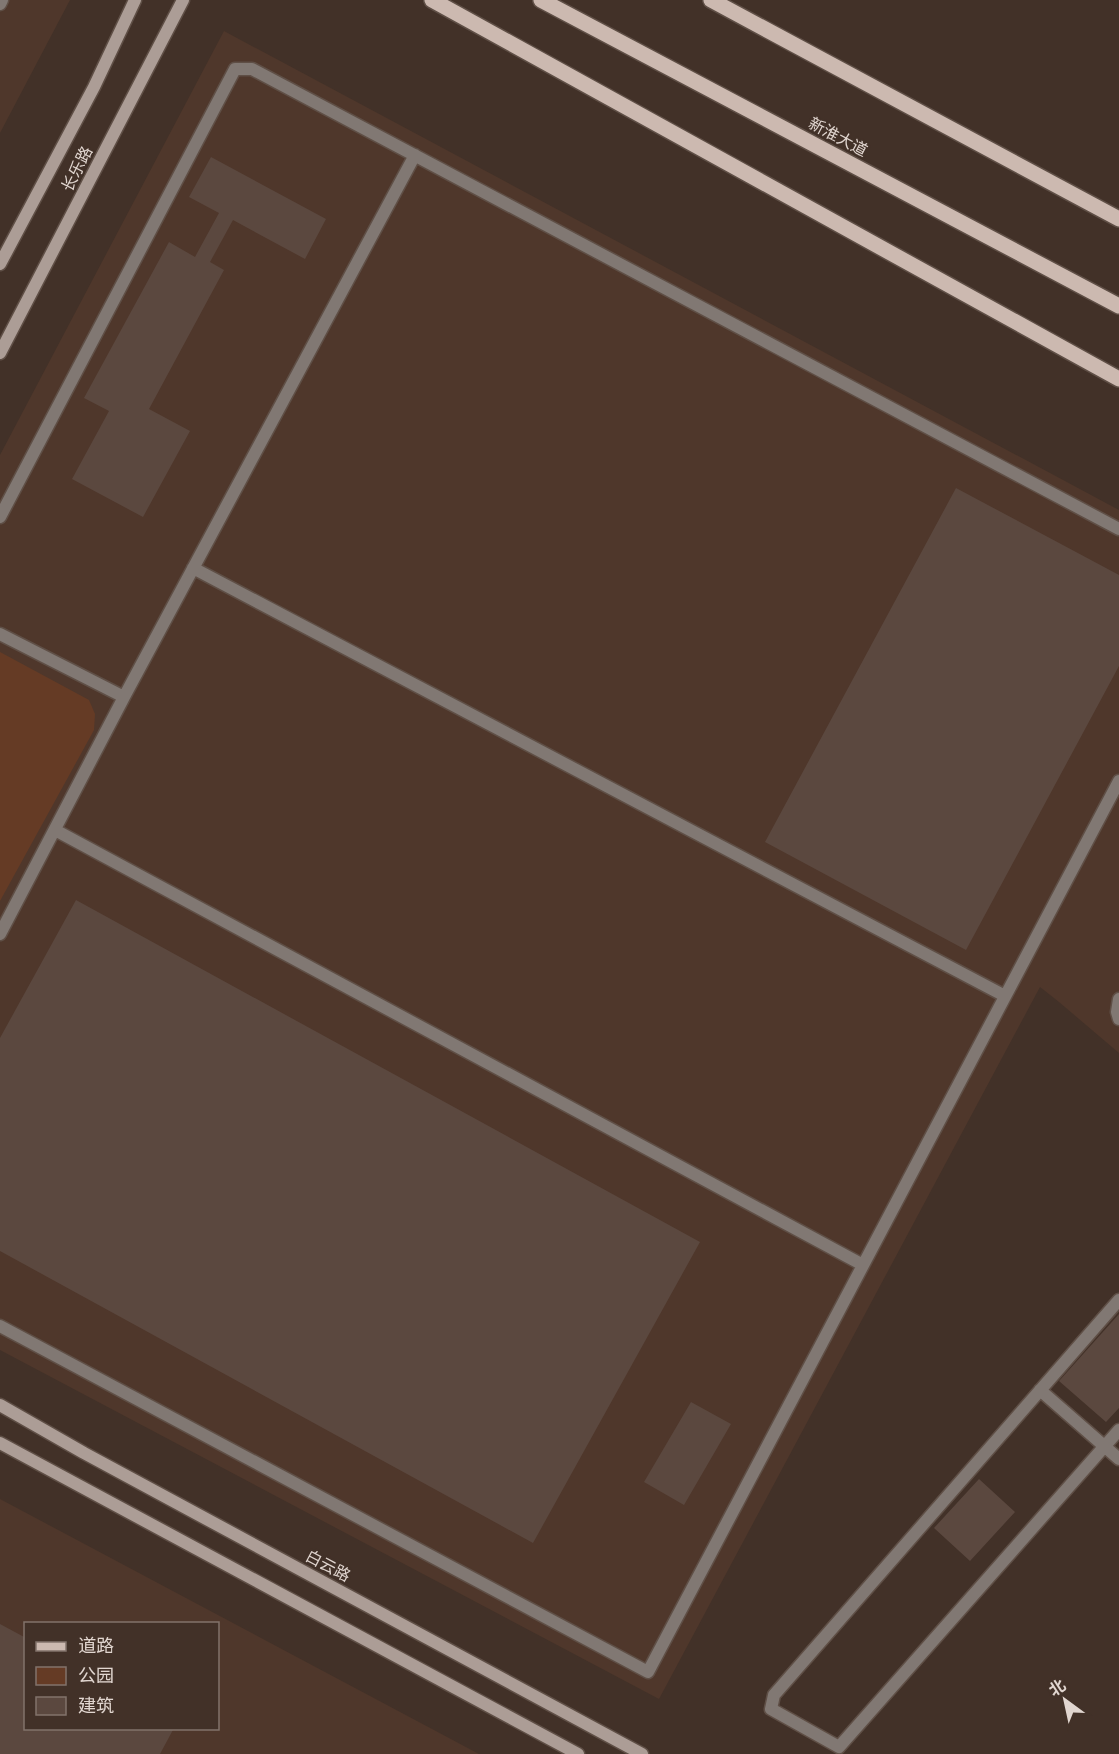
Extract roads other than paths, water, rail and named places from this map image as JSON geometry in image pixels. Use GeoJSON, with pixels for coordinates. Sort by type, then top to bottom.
{"type":"FeatureCollection","features":[{"type":"Feature","properties":{"kind":"main road"},"geometry":{"type":"LineString","coordinates":[[432,0],[1119,379]]}},
{"type":"Feature","properties":{"kind":"main road","name":"新淮大道"},"geometry":{"type":"LineString","coordinates":[[541,0],[1119,306]]}},
{"type":"Feature","properties":{"kind":"main road"},"geometry":{"type":"LineString","coordinates":[[711,0],[1119,219]]}},
{"type":"Feature","properties":{"kind":"street","name":"长乐路"},"geometry":{"type":"LineString","coordinates":[[0,264],[94,87],[135,0]]}},
{"type":"Feature","properties":{"kind":"street","name":"长乐路"},"geometry":{"type":"LineString","coordinates":[[0,353],[183,0]]}},
{"type":"Feature","properties":{"kind":"street","name":"白云路"},"geometry":{"type":"LineString","coordinates":[[0,1405],[84,1453],[642,1754]]}},
{"type":"Feature","properties":{"kind":"street"},"geometry":{"type":"LineString","coordinates":[[0,1443],[578,1754]]}},
{"type":"Feature","properties":{"kind":"lane"},"geometry":{"type":"LineString","coordinates":[[0,517],[235,69],[252,69],[1119,529]]}},
{"type":"Feature","properties":{"kind":"lane"},"geometry":{"type":"LineString","coordinates":[[0,934],[124,697],[415,155]]}},
{"type":"Feature","properties":{"kind":"lane"},"geometry":{"type":"LineString","coordinates":[[194,568],[1005,996]]}},
{"type":"Feature","properties":{"kind":"lane"},"geometry":{"type":"LineString","coordinates":[[0,634],[124,697]]}},
{"type":"Feature","properties":{"kind":"lane"},"geometry":{"type":"LineString","coordinates":[[0,1326],[648,1672],[1119,781]]}},
{"type":"Feature","properties":{"kind":"lane"},"geometry":{"type":"LineString","coordinates":[[55,830],[863,1265]]}},
{"type":"Feature","properties":{"kind":"lane"},"geometry":{"type":"LineString","coordinates":[[1119,999],[1117,1012],[1119,1019]]}},
{"type":"Feature","properties":{"kind":"lane"},"geometry":{"type":"LineString","coordinates":[[1119,1300],[774,1695],[771,1709],[839,1747],[1119,1430]]}},
{"type":"Feature","properties":{"kind":"lane"},"geometry":{"type":"LineString","coordinates":[[1040,1390],[1119,1459]]}}]}
